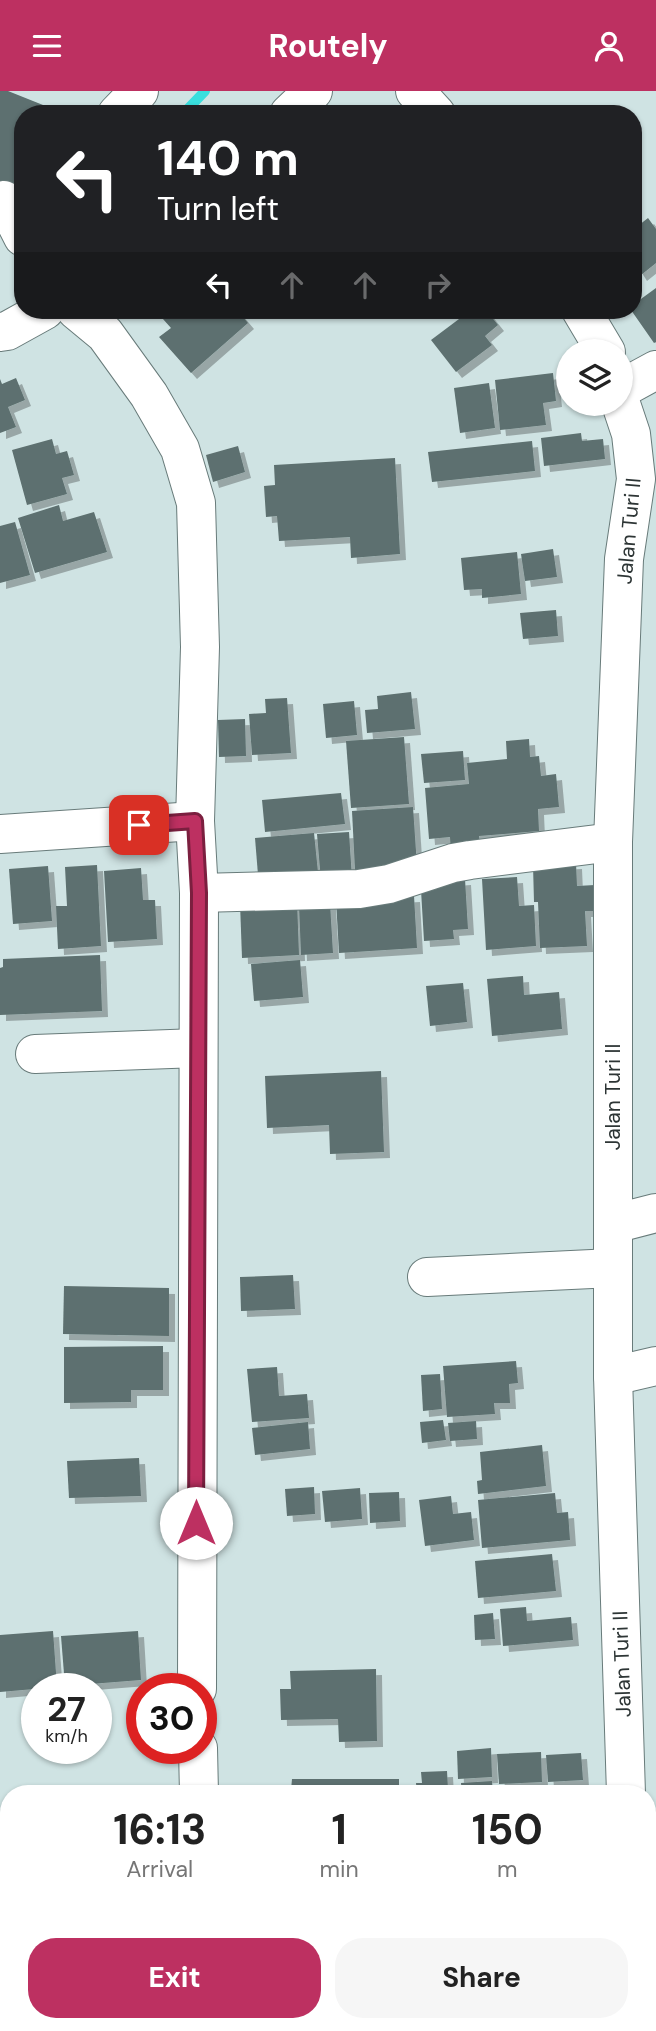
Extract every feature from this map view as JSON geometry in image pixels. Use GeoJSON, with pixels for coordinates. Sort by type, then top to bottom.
{"type":"FeatureCollection","features":[{"type":"Feature","properties":{"kind":"street"},"geometry":{"type":"LineString","coordinates":[[126,105],[139,91]]}},
{"type":"Feature","properties":{"kind":"street"},"geometry":{"type":"LineString","coordinates":[[298,105],[313,91]]}},
{"type":"Feature","properties":{"kind":"street"},"geometry":{"type":"LineString","coordinates":[[415,91],[428,105]]}},
{"type":"Feature","properties":{"kind":"street"},"geometry":{"type":"LineString","coordinates":[[0,332],[29,319]]}},
{"type":"Feature","properties":{"kind":"street"},"geometry":{"type":"LineString","coordinates":[[87,319],[105,334],[155,404],[180,449],[196,503],[200,647],[195,821],[199,893],[197,1673]]}},
{"type":"Feature","properties":{"kind":"street"},"geometry":{"type":"LineString","coordinates":[[586,319],[598,339]]}},
{"type":"Feature","properties":{"kind":"street"},"geometry":{"type":"LineString","coordinates":[[633,382],[656,370]]}},
{"type":"Feature","properties":{"kind":"street","name":"Jalan Turi II"},"geometry":{"type":"LineString","coordinates":[[625,416],[631,434],[636,479],[644,514],[624,559],[613,842],[613,1375],[626,1785]]}},
{"type":"Feature","properties":{"kind":"street"},"geometry":{"type":"LineString","coordinates":[[0,834],[195,821]]}},
{"type":"Feature","properties":{"kind":"street"},"geometry":{"type":"LineString","coordinates":[[199,893],[359,889],[389,884],[453,863],[613,842]]}},
{"type":"Feature","properties":{"kind":"street"},"geometry":{"type":"LineString","coordinates":[[35,1054],[198,1048]]}},
{"type":"Feature","properties":{"kind":"street"},"geometry":{"type":"LineString","coordinates":[[613,1224],[656,1213]]}},
{"type":"Feature","properties":{"kind":"street"},"geometry":{"type":"LineString","coordinates":[[427,1277],[613,1268]]}},
{"type":"Feature","properties":{"kind":"street"},"geometry":{"type":"LineString","coordinates":[[613,1375],[656,1366]]}},
{"type":"Feature","properties":{"kind":"street"},"geometry":{"type":"LineString","coordinates":[[198,1764],[199,1785]]}},
{"type":"Feature","properties":{"kind":"building"},"geometry":{"type":"Polygon","coordinates":[[[0,91],[8,91],[43,105],[14,105],[14,192],[0,186],[0,91]]]}},
{"type":"Feature","properties":{"kind":"building"},"geometry":{"type":"Polygon","coordinates":[[[648,218],[656,229],[656,263],[642,274],[642,223],[648,218]]]}},
{"type":"Feature","properties":{"kind":"building"},"geometry":{"type":"Polygon","coordinates":[[[656,288],[654,343],[637,319],[642,319],[642,298],[656,288]]]}},
{"type":"Feature","properties":{"kind":"building"},"geometry":{"type":"Polygon","coordinates":[[[163,319],[245,319],[248,323],[191,373],[159,337],[171,328],[163,319]]]}},
{"type":"Feature","properties":{"kind":"building"},"geometry":{"type":"Polygon","coordinates":[[[459,319],[493,319],[498,325],[485,336],[492,345],[456,372],[431,340],[459,319]]]}},
{"type":"Feature","properties":{"kind":"building"},"geometry":{"type":"Polygon","coordinates":[[[553,373],[556,401],[543,403],[546,425],[500,430],[495,380],[553,373]]]}},
{"type":"Feature","properties":{"kind":"building"},"geometry":{"type":"Polygon","coordinates":[[[16,378],[25,400],[8,407],[16,427],[0,433],[0,379],[2,384],[16,378]]]}},
{"type":"Feature","properties":{"kind":"building"},"geometry":{"type":"Polygon","coordinates":[[[489,383],[495,428],[460,433],[454,388],[489,383]]]}},
{"type":"Feature","properties":{"kind":"building"},"geometry":{"type":"Polygon","coordinates":[[[581,433],[582,441],[603,439],[605,459],[544,466],[541,438],[581,433]]]}},
{"type":"Feature","properties":{"kind":"building"},"geometry":{"type":"Polygon","coordinates":[[[52,439],[56,454],[67,451],[74,475],[62,478],[67,494],[27,505],[12,450],[52,439]]]}},
{"type":"Feature","properties":{"kind":"building"},"geometry":{"type":"Polygon","coordinates":[[[532,441],[535,471],[432,482],[428,452],[532,441]]]}},
{"type":"Feature","properties":{"kind":"building"},"geometry":{"type":"Polygon","coordinates":[[[238,446],[245,472],[213,482],[206,455],[238,446]]]}},
{"type":"Feature","properties":{"kind":"building"},"geometry":{"type":"Polygon","coordinates":[[[395,458],[400,554],[351,558],[350,537],[279,541],[277,516],[266,517],[264,486],[275,485],[274,465],[395,458]]]}},
{"type":"Feature","properties":{"kind":"building"},"geometry":{"type":"Polygon","coordinates":[[[59,505],[63,521],[94,512],[107,552],[35,573],[18,518],[59,505]]]}},
{"type":"Feature","properties":{"kind":"building"},"geometry":{"type":"Polygon","coordinates":[[[15,522],[30,575],[0,583],[0,526],[15,522]]]}},
{"type":"Feature","properties":{"kind":"building"},"geometry":{"type":"Polygon","coordinates":[[[553,549],[557,577],[525,581],[521,554],[553,549]]]}},
{"type":"Feature","properties":{"kind":"building"},"geometry":{"type":"Polygon","coordinates":[[[517,552],[521,594],[482,598],[482,589],[464,590],[461,558],[517,552]]]}},
{"type":"Feature","properties":{"kind":"building"},"geometry":{"type":"Polygon","coordinates":[[[556,610],[558,636],[523,639],[520,613],[556,610]]]}},
{"type":"Feature","properties":{"kind":"building"},"geometry":{"type":"Polygon","coordinates":[[[411,692],[415,729],[367,733],[365,710],[378,709],[377,696],[411,692]]]}},
{"type":"Feature","properties":{"kind":"building"},"geometry":{"type":"Polygon","coordinates":[[[287,698],[291,753],[252,755],[249,714],[266,713],[265,699],[287,698]]]}},
{"type":"Feature","properties":{"kind":"building"},"geometry":{"type":"Polygon","coordinates":[[[354,701],[357,735],[326,738],[323,704],[354,701]]]}},
{"type":"Feature","properties":{"kind":"building"},"geometry":{"type":"Polygon","coordinates":[[[245,719],[246,756],[219,757],[218,720],[245,719]]]}},
{"type":"Feature","properties":{"kind":"building"},"geometry":{"type":"Polygon","coordinates":[[[404,737],[409,804],[351,808],[346,741],[404,737]]]}},
{"type":"Feature","properties":{"kind":"building"},"geometry":{"type":"Polygon","coordinates":[[[529,739],[530,757],[539,756],[541,776],[556,774],[559,807],[538,809],[539,831],[479,836],[481,852],[451,854],[450,837],[429,839],[425,788],[469,784],[467,763],[507,759],[506,741],[529,739]]]}},
{"type":"Feature","properties":{"kind":"building"},"geometry":{"type":"Polygon","coordinates":[[[463,751],[465,780],[424,783],[421,754],[463,751]]]}},
{"type":"Feature","properties":{"kind":"building"},"geometry":{"type":"Polygon","coordinates":[[[341,793],[345,824],[265,832],[262,800],[341,793]]]}},
{"type":"Feature","properties":{"kind":"building"},"geometry":{"type":"Polygon","coordinates":[[[413,807],[417,866],[355,870],[352,811],[413,807]]]}},
{"type":"Feature","properties":{"kind":"building"},"geometry":{"type":"Polygon","coordinates":[[[349,832],[352,879],[321,881],[317,834],[349,832]]]}},
{"type":"Feature","properties":{"kind":"building"},"geometry":{"type":"Polygon","coordinates":[[[314,833],[319,882],[259,887],[255,838],[314,833]]]}},
{"type":"Feature","properties":{"kind":"building"},"geometry":{"type":"Polygon","coordinates":[[[576,863],[577,886],[595,885],[595,911],[585,911],[587,946],[540,948],[538,902],[534,902],[533,865],[576,863]]]}},
{"type":"Feature","properties":{"kind":"building"},"geometry":{"type":"Polygon","coordinates":[[[97,865],[101,946],[58,949],[56,906],[67,906],[65,867],[97,865]]]}},
{"type":"Feature","properties":{"kind":"building"},"geometry":{"type":"Polygon","coordinates":[[[48,866],[52,921],[13,924],[9,869],[48,866]]]}},
{"type":"Feature","properties":{"kind":"building"},"geometry":{"type":"Polygon","coordinates":[[[141,868],[143,900],[155,900],[157,939],[108,942],[104,871],[141,868]]]}},
{"type":"Feature","properties":{"kind":"building"},"geometry":{"type":"Polygon","coordinates":[[[517,877],[519,906],[534,905],[536,946],[486,950],[482,879],[517,877]]]}},
{"type":"Feature","properties":{"kind":"building"},"geometry":{"type":"Polygon","coordinates":[[[465,879],[468,929],[453,930],[454,939],[424,941],[421,890],[437,889],[436,881],[465,879]]]}},
{"type":"Feature","properties":{"kind":"building"},"geometry":{"type":"Polygon","coordinates":[[[414,896],[417,948],[339,953],[336,900],[414,896]]]}},
{"type":"Feature","properties":{"kind":"building"},"geometry":{"type":"Polygon","coordinates":[[[297,900],[299,955],[242,958],[240,903],[297,900]]]}},
{"type":"Feature","properties":{"kind":"building"},"geometry":{"type":"Polygon","coordinates":[[[330,903],[333,953],[301,955],[299,905],[330,903]]]}},
{"type":"Feature","properties":{"kind":"building"},"geometry":{"type":"Polygon","coordinates":[[[100,955],[102,1011],[0,1015],[0,968],[3,967],[3,959],[100,955]]]}},
{"type":"Feature","properties":{"kind":"building"},"geometry":{"type":"Polygon","coordinates":[[[300,960],[303,997],[254,1001],[251,964],[300,960]]]}},
{"type":"Feature","properties":{"kind":"building"},"geometry":{"type":"Polygon","coordinates":[[[523,976],[524,995],[559,992],[562,1029],[492,1036],[487,979],[523,976]]]}},
{"type":"Feature","properties":{"kind":"building"},"geometry":{"type":"Polygon","coordinates":[[[463,983],[467,1022],[430,1026],[426,986],[463,983]]]}},
{"type":"Feature","properties":{"kind":"building"},"geometry":{"type":"Polygon","coordinates":[[[381,1071],[384,1152],[330,1154],[329,1125],[267,1128],[265,1076],[381,1071]]]}},
{"type":"Feature","properties":{"kind":"building"},"geometry":{"type":"Polygon","coordinates":[[[293,1275],[295,1309],[241,1311],[240,1277],[293,1275]]]}},
{"type":"Feature","properties":{"kind":"building"},"geometry":{"type":"Polygon","coordinates":[[[64,1286],[169,1288],[169,1336],[63,1334],[64,1286]]]}},
{"type":"Feature","properties":{"kind":"building"},"geometry":{"type":"Polygon","coordinates":[[[163,1346],[163,1390],[131,1390],[131,1402],[64,1403],[64,1347],[163,1346]]]}},
{"type":"Feature","properties":{"kind":"building"},"geometry":{"type":"Polygon","coordinates":[[[516,1361],[518,1383],[509,1384],[510,1403],[494,1403],[495,1414],[447,1417],[443,1366],[516,1361]]]}},
{"type":"Feature","properties":{"kind":"building"},"geometry":{"type":"Polygon","coordinates":[[[277,1367],[279,1396],[307,1394],[309,1418],[252,1422],[247,1369],[277,1367]]]}},
{"type":"Feature","properties":{"kind":"building"},"geometry":{"type":"Polygon","coordinates":[[[440,1374],[442,1409],[423,1411],[421,1375],[440,1374]]]}},
{"type":"Feature","properties":{"kind":"building"},"geometry":{"type":"Polygon","coordinates":[[[443,1420],[446,1440],[422,1443],[420,1422],[443,1420]]]}},
{"type":"Feature","properties":{"kind":"building"},"geometry":{"type":"Polygon","coordinates":[[[476,1421],[477,1439],[450,1441],[448,1423],[476,1421]]]}},
{"type":"Feature","properties":{"kind":"building"},"geometry":{"type":"Polygon","coordinates":[[[308,1422],[310,1449],[255,1455],[252,1428],[308,1422]]]}},
{"type":"Feature","properties":{"kind":"building"},"geometry":{"type":"Polygon","coordinates":[[[542,1445],[546,1486],[478,1494],[477,1481],[482,1480],[480,1452],[542,1445]]]}},
{"type":"Feature","properties":{"kind":"building"},"geometry":{"type":"Polygon","coordinates":[[[139,1458],[141,1496],[69,1498],[67,1461],[139,1458]]]}},
{"type":"Feature","properties":{"kind":"building"},"geometry":{"type":"Polygon","coordinates":[[[314,1487],[315,1514],[287,1516],[285,1489],[314,1487]]]}},
{"type":"Feature","properties":{"kind":"building"},"geometry":{"type":"Polygon","coordinates":[[[360,1488],[362,1519],[325,1522],[322,1491],[360,1488]]]}},
{"type":"Feature","properties":{"kind":"building"},"geometry":{"type":"Polygon","coordinates":[[[399,1492],[400,1521],[370,1523],[369,1493],[399,1492]]]}},
{"type":"Feature","properties":{"kind":"building"},"geometry":{"type":"Polygon","coordinates":[[[555,1493],[557,1513],[568,1512],[570,1540],[482,1548],[478,1500],[555,1493]]]}},
{"type":"Feature","properties":{"kind":"building"},"geometry":{"type":"Polygon","coordinates":[[[451,1496],[453,1514],[471,1512],[474,1540],[425,1546],[419,1500],[451,1496]]]}},
{"type":"Feature","properties":{"kind":"building"},"geometry":{"type":"Polygon","coordinates":[[[552,1554],[556,1591],[478,1598],[475,1561],[552,1554]]]}},
{"type":"Feature","properties":{"kind":"building"},"geometry":{"type":"Polygon","coordinates":[[[526,1607],[527,1621],[571,1617],[573,1640],[503,1646],[500,1609],[526,1607]]]}},
{"type":"Feature","properties":{"kind":"building"},"geometry":{"type":"Polygon","coordinates":[[[493,1613],[495,1639],[475,1640],[474,1615],[493,1613]]]}},
{"type":"Feature","properties":{"kind":"building"},"geometry":{"type":"Polygon","coordinates":[[[53,1631],[56,1673],[21,1673],[21,1690],[0,1692],[0,1635],[53,1631]]]}},
{"type":"Feature","properties":{"kind":"building"},"geometry":{"type":"Polygon","coordinates":[[[138,1631],[141,1673],[126,1673],[126,1681],[112,1682],[112,1673],[64,1673],[61,1636],[138,1631]]]}},
{"type":"Feature","properties":{"kind":"building"},"geometry":{"type":"Polygon","coordinates":[[[376,1669],[377,1741],[339,1742],[338,1719],[281,1720],[280,1689],[291,1689],[290,1671],[376,1669]]]}},
{"type":"Feature","properties":{"kind":"building"},"geometry":{"type":"Polygon","coordinates":[[[491,1748],[492,1777],[458,1779],[457,1751],[491,1748]]]}},
{"type":"Feature","properties":{"kind":"building"},"geometry":{"type":"Polygon","coordinates":[[[541,1752],[542,1782],[499,1784],[497,1754],[541,1752]]]}},
{"type":"Feature","properties":{"kind":"building"},"geometry":{"type":"Polygon","coordinates":[[[581,1753],[583,1780],[548,1782],[546,1755],[581,1753]]]}},
{"type":"Feature","properties":{"kind":"building"},"geometry":{"type":"Polygon","coordinates":[[[447,1771],[448,1785],[416,1785],[422,1783],[421,1772],[447,1771]]]}},
{"type":"Feature","properties":{"kind":"building"},"geometry":{"type":"Polygon","coordinates":[[[292,1779],[399,1779],[399,1785],[291,1785],[292,1779]]]}},
{"type":"Feature","properties":{"kind":"building"},"geometry":{"type":"Polygon","coordinates":[[[492,1781],[492,1785],[461,1785],[492,1781]]]}},
{"type":"Feature","properties":{"kind":"waterway"},"geometry":{"type":"LineString","coordinates":[[192,105],[205,91]]}},
{"type":"Feature","properties":{"kind":"route"},"geometry":{"type":"LineString","coordinates":[[139,825],[195,821],[199,893],[196,1523]]}}]}
